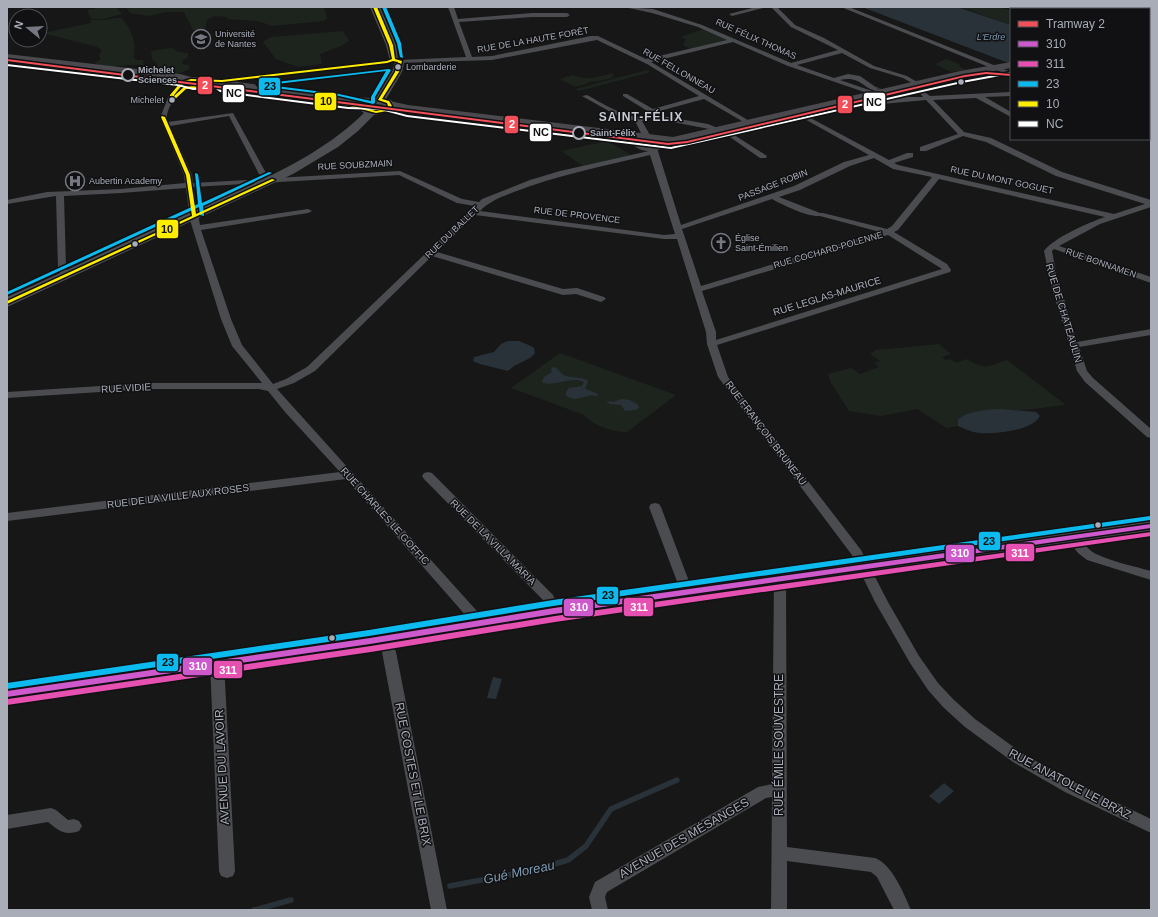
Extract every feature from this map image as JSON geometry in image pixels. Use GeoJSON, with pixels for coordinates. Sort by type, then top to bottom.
{"type":"FeatureCollection","features":[{"type":"Feature","properties":{"kind":"main road"},"geometry":{"type":"LineString","coordinates":[[7,303],[65,276],[196,222],[328,148],[352,130],[376,106],[392,78],[394,62],[393,49],[375,7]]}},
{"type":"Feature","properties":{"kind":"street"},"geometry":{"type":"LineString","coordinates":[[451,7],[470,59]]}},
{"type":"Feature","properties":{"kind":"street","name":"RUE FÉLIX THOMAS"},"geometry":{"type":"LineString","coordinates":[[628,7],[659,12],[705,27],[790,65],[878,95]]}},
{"type":"Feature","properties":{"kind":"street"},"geometry":{"type":"LineString","coordinates":[[732,14],[764,7]]}},
{"type":"Feature","properties":{"kind":"street"},"geometry":{"type":"LineString","coordinates":[[774,7],[793,26],[872,67],[905,77],[914,82]]}},
{"type":"Feature","properties":{"kind":"street"},"geometry":{"type":"LineString","coordinates":[[844,7],[1004,70]]}},
{"type":"Feature","properties":{"kind":"street"},"geometry":{"type":"LineString","coordinates":[[456,21],[567,15]]}},
{"type":"Feature","properties":{"kind":"street","name":"RUE DE LA HAUTE FORÊT"},"geometry":{"type":"LineString","coordinates":[[217,84],[394,62],[495,57],[591,38],[598,38]]}},
{"type":"Feature","properties":{"kind":"street","name":"RUE FELLONNEAU"},"geometry":{"type":"LineString","coordinates":[[598,38],[646,62],[706,96],[749,124]]}},
{"type":"Feature","properties":{"kind":"street"},"geometry":{"type":"LineString","coordinates":[[646,62],[735,40]]}},
{"type":"Feature","properties":{"kind":"street"},"geometry":{"type":"LineString","coordinates":[[790,65],[842,51]]}},
{"type":"Feature","properties":{"kind":"street"},"geometry":{"type":"LineString","coordinates":[[7,57],[180,78],[189,84],[217,84],[342,104],[376,106],[423,114],[643,139]]}},
{"type":"Feature","properties":{"kind":"street"},"geometry":{"type":"LineString","coordinates":[[638,119],[644,148],[718,130],[878,95],[966,73],[1004,70]]}},
{"type":"Feature","properties":{"kind":"street"},"geometry":{"type":"LineString","coordinates":[[656,146],[681,145],[1004,70]]}},
{"type":"Feature","properties":{"kind":"street"},"geometry":{"type":"LineString","coordinates":[[835,80],[852,76],[859,77],[878,95],[895,99],[1010,94]]}},
{"type":"Feature","properties":{"kind":"street"},"geometry":{"type":"LineString","coordinates":[[189,84],[172,99],[163,115],[166,124],[231,114]]}},
{"type":"Feature","properties":{"kind":"street"},"geometry":{"type":"LineString","coordinates":[[922,92],[963,134]]}},
{"type":"Feature","properties":{"kind":"street"},"geometry":{"type":"LineString","coordinates":[[625,95],[652,113],[708,126],[718,130]]}},
{"type":"Feature","properties":{"kind":"street"},"geometry":{"type":"LineString","coordinates":[[585,96],[625,117],[638,119],[706,96]]}},
{"type":"Feature","properties":{"kind":"street"},"geometry":{"type":"LineString","coordinates":[[978,96],[1010,114]]}},
{"type":"Feature","properties":{"kind":"street"},"geometry":{"type":"LineString","coordinates":[[227,106],[263,174],[273,180]]}},
{"type":"Feature","properties":{"kind":"street","name":"RUE DU MONT GOGUET"},"geometry":{"type":"LineString","coordinates":[[803,116],[887,163],[896,166],[1113,216]]}},
{"type":"Feature","properties":{"kind":"street","name":"RUE CHARLES LE GOFFIC"},"geometry":{"type":"LineString","coordinates":[[166,124],[188,175],[196,222],[233,337],[244,356],[289,410],[349,475],[480,623]]}},
{"type":"Feature","properties":{"kind":"street"},"geometry":{"type":"LineString","coordinates":[[728,134],[763,156]]}},
{"type":"Feature","properties":{"kind":"street"},"geometry":{"type":"LineString","coordinates":[[923,149],[963,134],[983,138],[1056,172],[1151,204]]}},
{"type":"Feature","properties":{"kind":"street","name":"RUE DU BALLET"},"geometry":{"type":"LineString","coordinates":[[271,388],[290,381],[311,369],[480,204],[533,182],[656,146]]}},
{"type":"Feature","properties":{"kind":"street","name":"RUE FRANÇOIS BRUNEAU"},"geometry":{"type":"LineString","coordinates":[[656,146],[678,232],[711,332],[712,344],[723,377],[851,544],[864,568]]}},
{"type":"Feature","properties":{"kind":"street"},"geometry":{"type":"LineString","coordinates":[[887,163],[910,154]]}},
{"type":"Feature","properties":{"kind":"street","name":"PASSAGE ROBIN"},"geometry":{"type":"LineString","coordinates":[[678,232],[686,226],[800,186],[846,164],[874,156]]}},
{"type":"Feature","properties":{"kind":"street","name":"RUE SOUBZMAIN"},"geometry":{"type":"LineString","coordinates":[[7,202],[45,194],[121,191],[189,185],[400,173],[460,201],[480,204]]}},
{"type":"Feature","properties":{"kind":"street","name":"RUE COCHARD-POLENNE"},"geometry":{"type":"LineString","coordinates":[[697,290],[888,232],[895,228],[937,176]]}},
{"type":"Feature","properties":{"kind":"street"},"geometry":{"type":"LineString","coordinates":[[60,194],[62,268],[65,276]]}},
{"type":"Feature","properties":{"kind":"street"},"geometry":{"type":"LineString","coordinates":[[772,196],[790,205],[820,215],[888,232]]}},
{"type":"Feature","properties":{"kind":"street"},"geometry":{"type":"LineString","coordinates":[[1052,246],[1097,222],[1151,204]]}},
{"type":"Feature","properties":{"kind":"street"},"geometry":{"type":"LineString","coordinates":[[196,222],[308,211]]}},
{"type":"Feature","properties":{"kind":"street","name":"RUE DE PROVENCE"},"geometry":{"type":"LineString","coordinates":[[472,212],[664,237],[678,232]]}},
{"type":"Feature","properties":{"kind":"street","name":"RUE LEGLAS-MAURICE"},"geometry":{"type":"LineString","coordinates":[[712,344],[947,270],[888,232]]}},
{"type":"Feature","properties":{"kind":"street","name":"RUE BONNAMEN"},"geometry":{"type":"LineString","coordinates":[[1052,246],[1151,280]]}},
{"type":"Feature","properties":{"kind":"street","name":"RUE DE CHATEAULIN"},"geometry":{"type":"LineString","coordinates":[[1052,246],[1048,251],[1048,257],[1074,345],[1085,376],[1151,435]]}},
{"type":"Feature","properties":{"kind":"street"},"geometry":{"type":"LineString","coordinates":[[430,253],[563,292],[577,291],[601,299]]}},
{"type":"Feature","properties":{"kind":"street"},"geometry":{"type":"LineString","coordinates":[[1074,345],[1151,332]]}},
{"type":"Feature","properties":{"kind":"street","name":"RUE VIDIE"},"geometry":{"type":"LineString","coordinates":[[7,395],[147,386],[246,386],[271,388]]}},
{"type":"Feature","properties":{"kind":"street","name":"RUE DE LA VILLE AUX ROSES"},"geometry":{"type":"LineString","coordinates":[[7,517],[349,475]]}},
{"type":"Feature","properties":{"kind":"street","name":"RUE DE LA VILLA MARIA"},"geometry":{"type":"LineString","coordinates":[[428,476],[549,598],[554,611]]}},
{"type":"Feature","properties":{"kind":"street"},"geometry":{"type":"LineString","coordinates":[[655,508],[687,592]]}},
{"type":"Feature","properties":{"kind":"street"},"geometry":{"type":"LineString","coordinates":[[7,694],[384,639],[554,611],[1151,526]]}},
{"type":"Feature","properties":{"kind":"street"},"geometry":{"type":"LineString","coordinates":[[1072,538],[1082,550],[1091,557],[1151,576]]}},
{"type":"Feature","properties":{"kind":"street","name":"RUE ANATOLE LE BRAZ"},"geometry":{"type":"LineString","coordinates":[[864,568],[912,655],[940,694],[957,712],[992,740],[1022,761],[1151,826]]}},
{"type":"Feature","properties":{"kind":"street","name":"RUE ÉMILE SOUVESTRE"},"geometry":{"type":"LineString","coordinates":[[779,910],[780,579]]}},
{"type":"Feature","properties":{"kind":"street","name":"RUE COSTES ET LE BRIX"},"geometry":{"type":"LineString","coordinates":[[384,639],[389,652],[439,910]]}},
{"type":"Feature","properties":{"kind":"street","name":"AVENUE DU LAVOIR"},"geometry":{"type":"LineString","coordinates":[[217,663],[227,871]]}},
{"type":"Feature","properties":{"kind":"street","name":"AVENUE DES MÉSANGES"},"geometry":{"type":"LineString","coordinates":[[598,904],[601,887],[763,792],[779,790]]}},
{"type":"Feature","properties":{"kind":"street"},"geometry":{"type":"LineString","coordinates":[[7,822],[51,815],[65,827],[74,826]]}},
{"type":"Feature","properties":{"kind":"street"},"geometry":{"type":"LineString","coordinates":[[779,853],[875,865],[883,872],[903,910]]}},
{"type":"Feature","properties":{"kind":"shaded area"},"geometry":{"type":"Polygon","coordinates":[[[104,7],[117,8],[122,14],[103,19],[91,19],[87,10],[104,7]]]}},
{"type":"Feature","properties":{"kind":"shaded area"},"geometry":{"type":"Polygon","coordinates":[[[126,7],[324,7],[327,18],[324,21],[272,26],[258,21],[226,19],[228,17],[214,16],[207,20],[205,29],[193,30],[184,12],[166,12],[149,16],[130,13],[126,7]]]}},
{"type":"Feature","properties":{"kind":"shaded area"},"geometry":{"type":"Polygon","coordinates":[[[954,7],[997,7],[1010,10],[1010,25],[969,10],[954,7]]]}},
{"type":"Feature","properties":{"kind":"shaded area"},"geometry":{"type":"Polygon","coordinates":[[[122,18],[133,37],[135,46],[134,58],[137,60],[143,60],[144,65],[100,65],[94,63],[101,59],[99,56],[102,50],[97,47],[48,34],[48,32],[91,23],[90,20],[122,18]]]}},
{"type":"Feature","properties":{"kind":"shaded area"},"geometry":{"type":"Polygon","coordinates":[[[704,29],[727,40],[691,49],[683,45],[686,39],[680,37],[704,29]]]}},
{"type":"Feature","properties":{"kind":"shaded area"},"geometry":{"type":"Polygon","coordinates":[[[343,31],[349,41],[341,46],[320,54],[322,64],[298,67],[276,59],[263,42],[271,37],[343,31]]]}},
{"type":"Feature","properties":{"kind":"shaded area"},"geometry":{"type":"Polygon","coordinates":[[[172,48],[178,52],[188,53],[188,57],[183,60],[182,64],[189,65],[189,69],[181,73],[169,74],[158,69],[157,64],[152,59],[151,51],[172,48]]]}},
{"type":"Feature","properties":{"kind":"shaded area"},"geometry":{"type":"Polygon","coordinates":[[[946,59],[961,65],[958,66],[966,70],[951,72],[935,64],[946,59]]]}},
{"type":"Feature","properties":{"kind":"shaded area"},"geometry":{"type":"Polygon","coordinates":[[[647,70],[651,72],[579,91],[575,89],[647,70]]]}},
{"type":"Feature","properties":{"kind":"shaded area"},"geometry":{"type":"Polygon","coordinates":[[[614,73],[612,78],[588,82],[589,83],[575,87],[560,79],[573,75],[589,78],[614,73]]]}},
{"type":"Feature","properties":{"kind":"shaded area"},"geometry":{"type":"Polygon","coordinates":[[[609,142],[631,155],[583,166],[561,151],[609,142]]]}},
{"type":"Feature","properties":{"kind":"shaded area"},"geometry":{"type":"Polygon","coordinates":[[[939,344],[951,354],[942,357],[946,360],[950,359],[956,363],[966,359],[978,365],[986,366],[1007,360],[1066,405],[1028,410],[981,411],[965,415],[958,419],[958,426],[947,428],[917,409],[881,416],[849,411],[831,383],[828,374],[851,368],[860,374],[879,367],[874,363],[880,361],[870,354],[876,350],[939,344]]]}},
{"type":"Feature","properties":{"kind":"shaded area"},"geometry":{"type":"Polygon","coordinates":[[[560,353],[676,395],[627,432],[604,428],[584,415],[511,388],[560,353]]]}},
{"type":"Feature","properties":{"kind":"water","name":"L'Erdre"},"geometry":{"type":"Polygon","coordinates":[[[862,7],[957,7],[1010,25],[1010,64],[862,7]]]}},
{"type":"Feature","properties":{"kind":"water"},"geometry":{"type":"Polygon","coordinates":[[[508,341],[519,341],[531,346],[534,348],[535,353],[530,358],[514,366],[508,371],[473,361],[474,357],[494,352],[501,344],[508,341]]]}},
{"type":"Feature","properties":{"kind":"water"},"geometry":{"type":"Polygon","coordinates":[[[553,367],[566,376],[588,381],[585,389],[598,394],[598,396],[575,399],[566,396],[566,392],[569,388],[582,386],[584,382],[579,380],[569,380],[548,384],[543,383],[542,381],[544,377],[552,372],[551,369],[553,367]]]}},
{"type":"Feature","properties":{"kind":"water"},"geometry":{"type":"Polygon","coordinates":[[[621,399],[630,400],[638,405],[639,408],[625,411],[621,405],[610,404],[606,401],[613,402],[621,399]]]}},
{"type":"Feature","properties":{"kind":"water"},"geometry":{"type":"Polygon","coordinates":[[[1000,409],[1036,412],[1040,416],[1036,421],[1029,425],[1003,432],[979,433],[958,426],[958,419],[963,416],[978,411],[1000,409]]]}},
{"type":"Feature","properties":{"kind":"water"},"geometry":{"type":"Polygon","coordinates":[[[493,677],[502,679],[496,699],[487,698],[493,677]]]}},
{"type":"Feature","properties":{"kind":"water"},"geometry":{"type":"Polygon","coordinates":[[[944,783],[954,791],[939,804],[929,796],[944,783]]]}},
{"type":"Feature","properties":{"kind":"waterway","name":"Gué Moreau"},"geometry":{"type":"LineString","coordinates":[[450,886],[534,870],[568,860],[586,846],[611,809],[677,780]]}},
{"type":"Feature","properties":{"kind":"waterway","name":"Gué Moreau"},"geometry":{"type":"LineString","coordinates":[[254,910],[291,900]]}},
{"type":"Feature","properties":{"kind":"tunnel"},"geometry":{"type":"LineString","coordinates":[[914,82],[922,92]]}},
{"type":"Feature","properties":{"kind":"tunnel"},"geometry":{"type":"LineString","coordinates":[[875,89],[893,99]]}},
{"type":"Feature","properties":{"kind":"tram line","name":"2"},"geometry":{"type":"LineString","coordinates":[[7,60],[668,144],[687,142],[965,76],[986,73],[1010,75]]}},
{"type":"Feature","properties":{"kind":"transit line","name":"10"},"geometry":{"type":"LineString","coordinates":[[375,7],[391,45],[394,59]]}},
{"type":"Feature","properties":{"kind":"transit line","name":"23"},"geometry":{"type":"LineString","coordinates":[[384,7],[399,43],[402,57]]}},
{"type":"Feature","properties":{"kind":"transit line","name":"10"},"geometry":{"type":"LineString","coordinates":[[393,60],[400,61],[397,72],[380,100],[388,102],[390,106],[386,110],[376,112],[350,105],[325,101],[205,86],[185,88],[172,100],[172,95],[182,83],[191,80],[222,81],[387,62],[393,60]]}},
{"type":"Feature","properties":{"kind":"transit line","name":"NC"},"geometry":{"type":"LineString","coordinates":[[7,65],[178,85],[193,89],[217,88],[221,91],[239,94],[348,108],[381,109],[407,116],[671,148],[962,82],[1010,73]]}},
{"type":"Feature","properties":{"kind":"transit line","name":"23"},"geometry":{"type":"LineString","coordinates":[[389,70],[373,97],[373,103],[339,95],[259,85],[389,70]]}},
{"type":"Feature","properties":{"kind":"transit line","name":"10"},"geometry":{"type":"LineString","coordinates":[[163,117],[188,175]]}},
{"type":"Feature","properties":{"kind":"transit line","name":"10"},"geometry":{"type":"LineString","coordinates":[[163,117],[188,175]]}},
{"type":"Feature","properties":{"kind":"transit line","name":"23"},"geometry":{"type":"LineString","coordinates":[[7,294],[270,173]]}},
{"type":"Feature","properties":{"kind":"transit line","name":"23"},"geometry":{"type":"LineString","coordinates":[[196,174],[202,215]]}},
{"type":"Feature","properties":{"kind":"transit line","name":"10"},"geometry":{"type":"LineString","coordinates":[[188,175],[194,216]]}},
{"type":"Feature","properties":{"kind":"transit line","name":"10"},"geometry":{"type":"LineString","coordinates":[[7,303],[273,180]]}},
{"type":"Feature","properties":{"kind":"transit line","name":"23"},"geometry":{"type":"LineString","coordinates":[[7,686],[369,633],[553,603],[1150,518]]}},
{"type":"Feature","properties":{"kind":"transit line","name":"310"},"geometry":{"type":"LineString","coordinates":[[7,694],[370,641],[554,611],[1151,526]]}},
{"type":"Feature","properties":{"kind":"transit line","name":"311"},"geometry":{"type":"LineString","coordinates":[[8,702],[371,649],[555,619],[1151,534]]}},
{"type":"Feature","properties":{"kind":"place","name":"Université de Nantes"},"geometry":{"type":"Point","coordinates":[201,39]}},
{"type":"Feature","properties":{"kind":"place","name":"Lombarderie"},"geometry":{"type":"Point","coordinates":[398,67]}},
{"type":"Feature","properties":{"kind":"place","name":"Michelet Sciences"},"geometry":{"type":"Point","coordinates":[128,75]}},
{"type":"Feature","properties":{"kind":"place","name":"Michelet"},"geometry":{"type":"Point","coordinates":[172,100]}},
{"type":"Feature","properties":{"kind":"place","name":"Saint-Félix"},"geometry":{"type":"Point","coordinates":[579,133]}},
{"type":"Feature","properties":{"kind":"place","name":"Aubertin Academy"},"geometry":{"type":"Point","coordinates":[75,181]}},
{"type":"Feature","properties":{"kind":"place","name":"Église Saint-Émilien"},"geometry":{"type":"Point","coordinates":[721,243]}},
{"type":"Feature","properties":{"kind":"district","name":"SAINT-FÉLIX"},"geometry":{"type":"Point","coordinates":[641,117]}}]}
